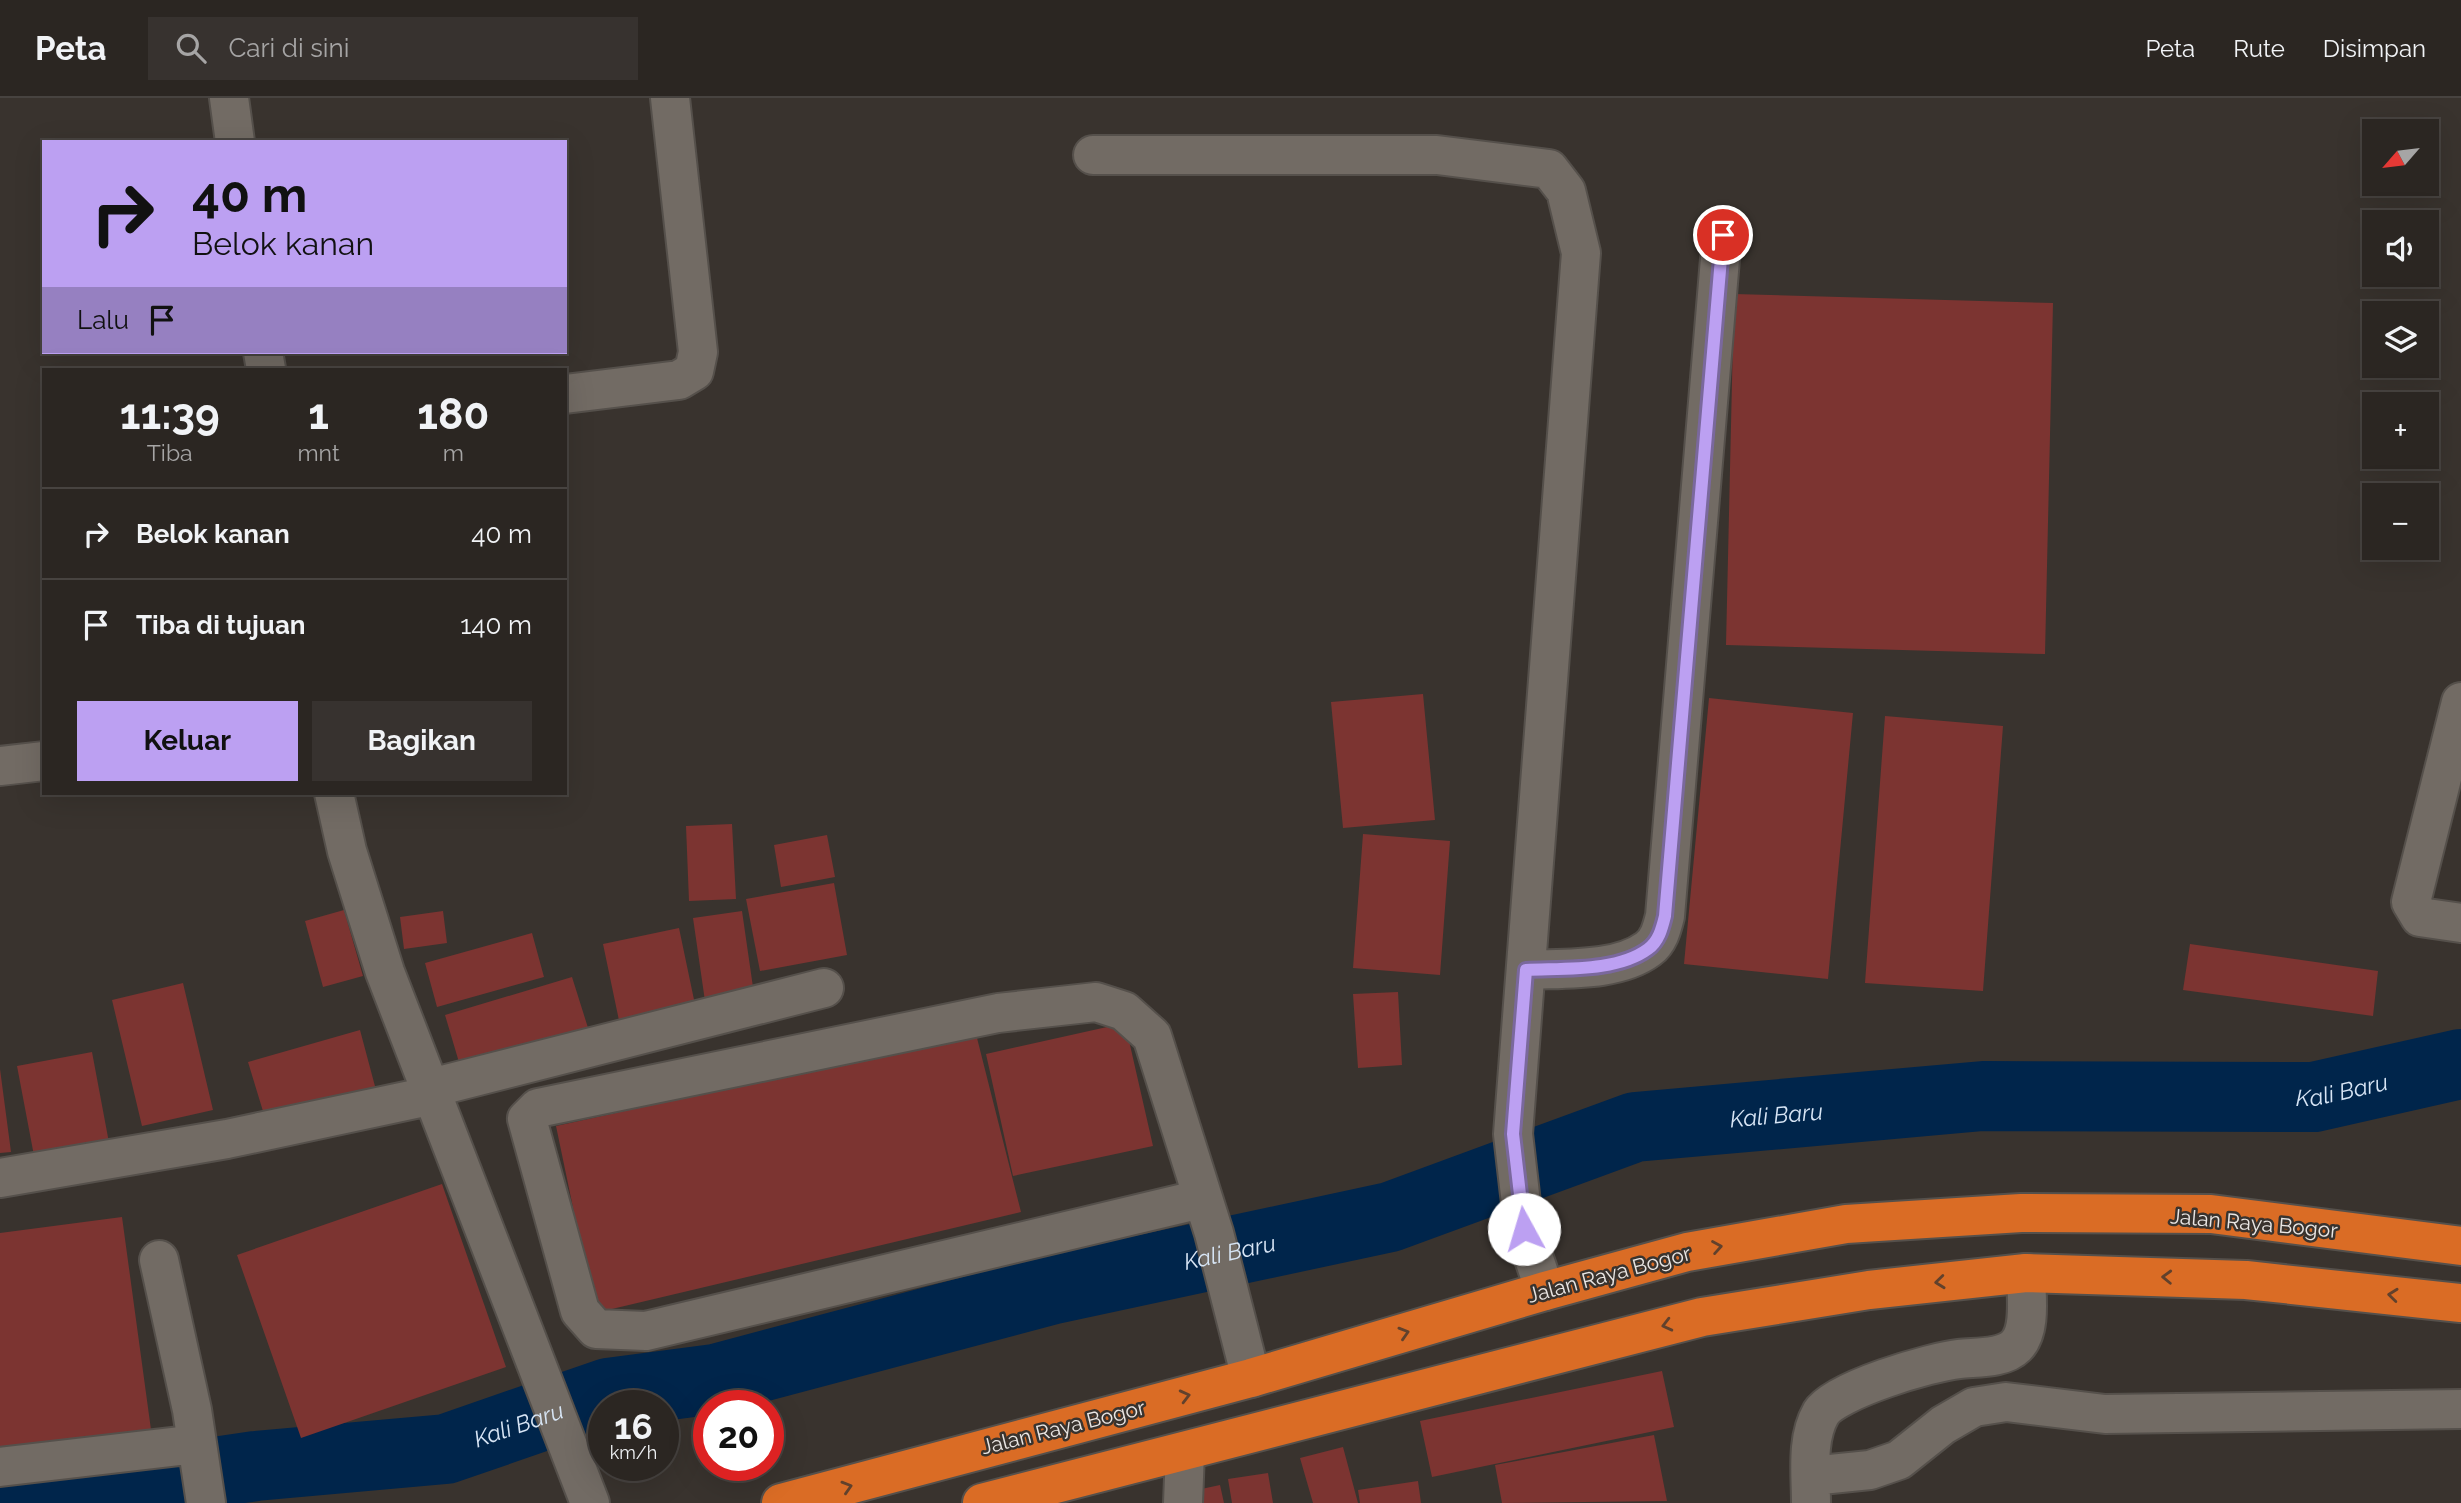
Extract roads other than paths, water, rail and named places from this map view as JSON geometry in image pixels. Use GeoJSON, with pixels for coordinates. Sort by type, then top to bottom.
{"type":"FeatureCollection","features":[{"type":"Feature","properties":{"kind":"highway","name":"Jalan Raya Bogor"},"geometry":{"type":"LineString","coordinates":[[781,1503],[1251,1378],[1687,1252],[1846,1224],[2021,1213],[2211,1214],[2461,1246]]}},
{"type":"Feature","properties":{"kind":"highway"},"geometry":{"type":"LineString","coordinates":[[982,1503],[1347,1411],[1498,1367],[1702,1317],[1868,1290],[2026,1273],[2246,1280],[2461,1303]]}},
{"type":"Feature","properties":{"kind":"street"},"geometry":{"type":"LineString","coordinates":[[229,98],[235,140]]}},
{"type":"Feature","properties":{"kind":"street"},"geometry":{"type":"LineString","coordinates":[[567,394],[679,380],[694,371],[698,352],[670,98]]}},
{"type":"Feature","properties":{"kind":"street"},"geometry":{"type":"LineString","coordinates":[[1093,155],[1437,155],[1549,169],[1566,191],[1581,253],[1513,1134],[1524,1229],[1545,1291]]}},
{"type":"Feature","properties":{"kind":"street"},"geometry":{"type":"LineString","coordinates":[[1526,970],[1588,965],[1634,956],[1649,948],[1659,936],[1665,916],[1723,235]]}},
{"type":"Feature","properties":{"kind":"street"},"geometry":{"type":"LineString","coordinates":[[2461,702],[2411,902],[2420,917],[2461,923]]}},
{"type":"Feature","properties":{"kind":"street"},"geometry":{"type":"LineString","coordinates":[[0,766],[42,761]]}},
{"type":"Feature","properties":{"kind":"street"},"geometry":{"type":"LineString","coordinates":[[334,795],[346,851],[385,972],[590,1503]]}},
{"type":"Feature","properties":{"kind":"street"},"geometry":{"type":"LineString","coordinates":[[0,1178],[227,1139],[432,1092],[824,988]]}},
{"type":"Feature","properties":{"kind":"street"},"geometry":{"type":"LineString","coordinates":[[1207,1216],[646,1331],[596,1329],[580,1311],[527,1119],[538,1108],[998,1013],[1096,1002],[1124,1010],[1152,1036],[1207,1216],[1251,1378]]}},
{"type":"Feature","properties":{"kind":"street"},"geometry":{"type":"LineString","coordinates":[[159,1260],[198,1450],[206,1503]]}},
{"type":"Feature","properties":{"kind":"street"},"geometry":{"type":"LineString","coordinates":[[2026,1273],[2026,1326],[2017,1346],[2002,1354],[1940,1361],[1833,1401],[1822,1412],[1812,1436],[1811,1489],[1899,1460],[1943,1425],[1974,1407],[2006,1402],[2105,1414],[2461,1409]]}},
{"type":"Feature","properties":{"kind":"street"},"geometry":{"type":"LineString","coordinates":[[0,1467],[198,1450]]}},
{"type":"Feature","properties":{"kind":"street"},"geometry":{"type":"LineString","coordinates":[[1183,1503],[1185,1452]]}},
{"type":"Feature","properties":{"kind":"waterway","name":"Kali Baru"},"geometry":{"type":"LineString","coordinates":[[4,1503],[256,1466],[446,1449],[608,1393],[715,1379],[1054,1289],[1390,1217],[1635,1127],[1983,1096],[2314,1097],[2461,1064]]}}]}
